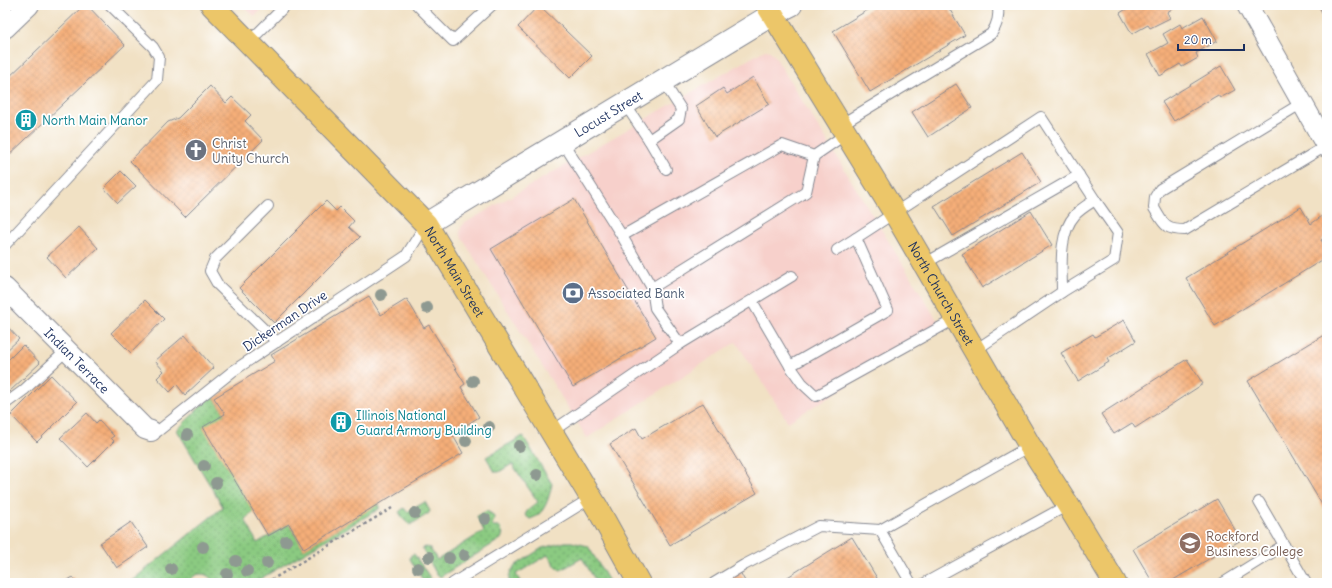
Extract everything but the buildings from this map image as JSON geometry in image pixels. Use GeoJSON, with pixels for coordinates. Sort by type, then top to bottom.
{"type":"FeatureCollection","features":[{"type":"Feature","properties":{"kind":"main road","name":"North Main Street"},"geometry":{"type":"LineString","coordinates":[[220,8],[248,43],[426,224],[591,498],[639,583]]}},
{"type":"Feature","properties":{"kind":"main road","name":"North Church Street"},"geometry":{"type":"LineString","coordinates":[[777,8],[843,130],[894,212],[1030,446],[1115,583]]}},
{"type":"Feature","properties":{"kind":"street"},"geometry":{"type":"LineString","coordinates":[[5,28],[30,5]]}},
{"type":"Feature","properties":{"kind":"street"},"geometry":{"type":"LineString","coordinates":[[1247,5],[1327,147]]}},
{"type":"Feature","properties":{"kind":"street","name":"Locust Street"},"geometry":{"type":"LineString","coordinates":[[426,224],[625,104],[777,8]]}},
{"type":"Feature","properties":{"kind":"street","name":"Indian Terrace"},"geometry":{"type":"LineString","coordinates":[[5,288],[145,429],[151,431]]}},
{"type":"Feature","properties":{"kind":"lane"},"geometry":{"type":"LineString","coordinates":[[5,245],[157,80],[159,57],[153,47],[110,5]]}},
{"type":"Feature","properties":{"kind":"lane"},"geometry":{"type":"LineString","coordinates":[[248,43],[286,5]]}},
{"type":"Feature","properties":{"kind":"lane"},"geometry":{"type":"LineString","coordinates":[[417,5],[453,41],[492,5]]}},
{"type":"Feature","properties":{"kind":"lane"},"geometry":{"type":"LineString","coordinates":[[652,288],[806,192],[814,156],[843,130],[991,34],[996,26],[999,16],[998,5]]}},
{"type":"Feature","properties":{"kind":"lane"},"geometry":{"type":"LineString","coordinates":[[649,140],[679,120],[681,109],[662,81]]}},
{"type":"Feature","properties":{"kind":"lane"},"geometry":{"type":"LineString","coordinates":[[1302,103],[1160,189],[1156,197],[1154,208],[1165,227],[1174,230],[1185,230],[1327,147]]}},
{"type":"Feature","properties":{"kind":"lane"},"geometry":{"type":"LineString","coordinates":[[625,104],[666,169]]}},
{"type":"Feature","properties":{"kind":"lane"},"geometry":{"type":"LineString","coordinates":[[837,250],[1041,117],[1118,233],[1114,260],[1062,292],[974,351]]}},
{"type":"Feature","properties":{"kind":"lane"},"geometry":{"type":"LineString","coordinates":[[562,141],[622,236],[652,288],[655,308],[680,344]]}},
{"type":"Feature","properties":{"kind":"lane"},"geometry":{"type":"LineString","coordinates":[[622,236],[782,145],[814,156]]}},
{"type":"Feature","properties":{"kind":"lane"},"geometry":{"type":"LineString","coordinates":[[924,264],[1079,175]]}},
{"type":"Feature","properties":{"kind":"lane"},"geometry":{"type":"LineString","coordinates":[[1062,292],[1062,258],[1068,226],[1076,214],[1095,200]]}},
{"type":"Feature","properties":{"kind":"lane"},"geometry":{"type":"LineString","coordinates":[[268,206],[215,259],[210,271],[218,285],[277,342]]}},
{"type":"Feature","properties":{"kind":"lane","name":"Dickerman Drive"},"geometry":{"type":"LineString","coordinates":[[151,431],[158,431],[233,372],[406,256],[426,224]]}},
{"type":"Feature","properties":{"kind":"lane"},"geometry":{"type":"LineString","coordinates":[[790,366],[888,310],[856,238]]}},
{"type":"Feature","properties":{"kind":"lane"},"geometry":{"type":"LineString","coordinates":[[551,432],[680,344],[792,276]]}},
{"type":"Feature","properties":{"kind":"lane"},"geometry":{"type":"LineString","coordinates":[[752,301],[790,366],[802,383],[816,396],[955,319]]}},
{"type":"Feature","properties":{"kind":"lane"},"geometry":{"type":"LineString","coordinates":[[5,404],[24,390],[67,350]]}},
{"type":"Feature","properties":{"kind":"lane"},"geometry":{"type":"LineString","coordinates":[[714,583],[744,565],[819,526],[880,530],[1030,446]]}},
{"type":"Feature","properties":{"kind":"lane"},"geometry":{"type":"LineString","coordinates":[[453,583],[591,498]]}},
{"type":"Feature","properties":{"kind":"lane"},"geometry":{"type":"LineString","coordinates":[[1259,502],[1306,583]]}},
{"type":"Feature","properties":{"kind":"lane"},"geometry":{"type":"LineString","coordinates":[[924,583],[1068,505]]}},
{"type":"Feature","properties":{"kind":"lane"},"geometry":{"type":"LineString","coordinates":[[880,530],[911,583]]}},
{"type":"Feature","properties":{"kind":"lane"},"geometry":{"type":"LineString","coordinates":[[1223,583],[1284,545]]}},
{"type":"Feature","properties":{"kind":"path"},"geometry":{"type":"LineString","coordinates":[[266,583],[392,508]]}},
{"type":"Feature","properties":{"kind":"shaded area"},"geometry":{"type":"Polygon","coordinates":[[[240,5],[267,5],[255,16],[240,5]]]}},
{"type":"Feature","properties":{"kind":"shaded area"},"geometry":{"type":"Polygon","coordinates":[[[765,50],[770,51],[774,55],[942,328],[788,422],[736,342],[587,438],[462,238],[460,233],[461,227],[465,223],[765,50]]]}},
{"type":"Feature","properties":{"kind":"green space"},"geometry":{"type":"Polygon","coordinates":[[[212,395],[225,414],[254,512],[245,519],[257,543],[289,524],[304,549],[379,503],[379,509],[253,583],[214,583],[208,576],[201,574],[194,576],[188,583],[129,583],[223,507],[177,430],[212,395]]]}},
{"type":"Feature","properties":{"kind":"green space"},"geometry":{"type":"Polygon","coordinates":[[[523,436],[552,484],[548,500],[543,510],[535,517],[530,519],[525,515],[527,511],[538,502],[512,464],[499,472],[495,472],[486,457],[523,436]]]}},
{"type":"Feature","properties":{"kind":"green space"},"geometry":{"type":"Polygon","coordinates":[[[425,502],[430,511],[428,514],[410,525],[404,520],[399,512],[404,508],[407,512],[425,502]]]}},
{"type":"Feature","properties":{"kind":"green space"},"geometry":{"type":"Polygon","coordinates":[[[487,511],[492,514],[495,519],[492,524],[494,527],[500,527],[503,534],[501,539],[440,577],[436,573],[422,548],[430,548],[437,560],[484,531],[477,517],[478,515],[487,511]]]}},
{"type":"Feature","properties":{"kind":"green space"},"geometry":{"type":"Polygon","coordinates":[[[565,542],[588,546],[610,583],[597,583],[582,558],[561,570],[557,568],[548,555],[516,574],[521,583],[509,583],[511,571],[516,565],[542,548],[565,542]]]}},
{"type":"Feature","properties":{"kind":"green space"},"geometry":{"type":"Polygon","coordinates":[[[414,554],[429,576],[431,583],[424,582],[410,559],[411,555],[414,554]]]}},
{"type":"Feature","properties":{"kind":"place","name":"North Main Manor"},"geometry":{"type":"Point","coordinates":[26,120]}},
{"type":"Feature","properties":{"kind":"place","name":"Christ Unity Church"},"geometry":{"type":"Point","coordinates":[196,150]}},
{"type":"Feature","properties":{"kind":"place","name":"Associated Bank"},"geometry":{"type":"Point","coordinates":[573,293]}},
{"type":"Feature","properties":{"kind":"place","name":"Illinois National Guard Armory Building"},"geometry":{"type":"Point","coordinates":[341,422]}},
{"type":"Feature","properties":{"kind":"place","name":"Rockford Business College"},"geometry":{"type":"Point","coordinates":[1190,543]}}]}
